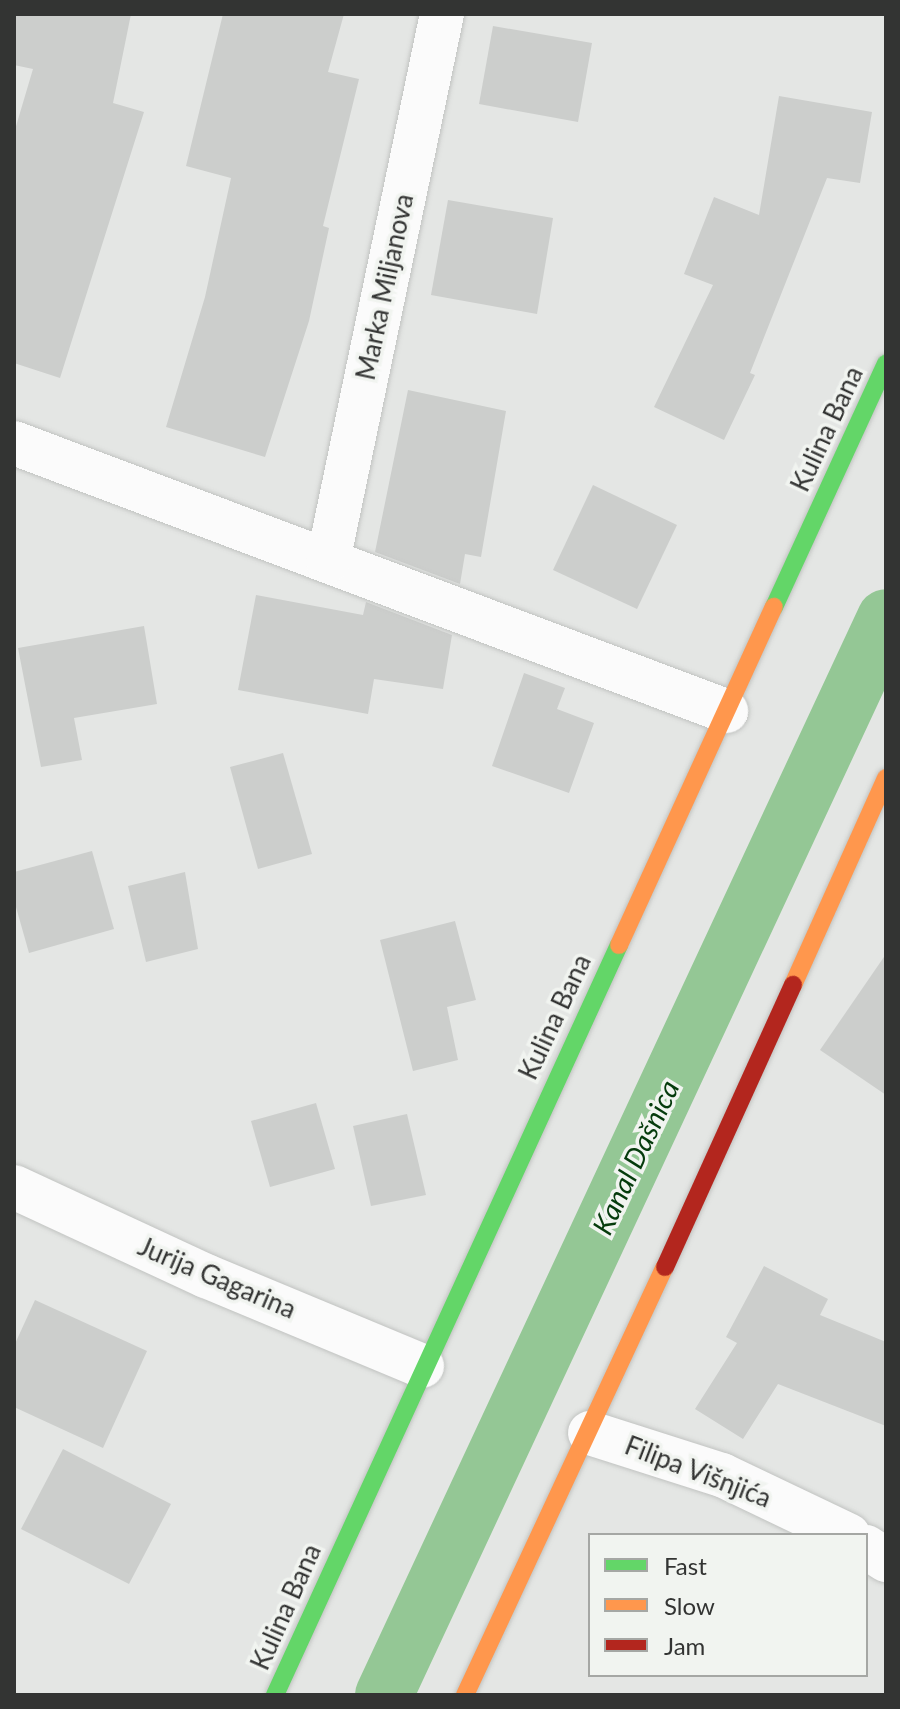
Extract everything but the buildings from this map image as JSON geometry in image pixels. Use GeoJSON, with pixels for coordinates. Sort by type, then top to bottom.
{"type":"FeatureCollection","features":[{"type":"Feature","properties":{"kind":"street","name":"Marka Miljanova"},"geometry":{"type":"LineString","coordinates":[[328,561],[442,14]]}},
{"type":"Feature","properties":{"kind":"street","name":"Kulina Bana"},"geometry":{"type":"LineString","coordinates":[[275,1695],[422,1366],[886,363]]}},
{"type":"Feature","properties":{"kind":"street"},"geometry":{"type":"LineString","coordinates":[[14,443],[726,711]]}},
{"type":"Feature","properties":{"kind":"street"},"geometry":{"type":"LineString","coordinates":[[465,1695],[590,1433],[886,778]]}},
{"type":"Feature","properties":{"kind":"street","name":"Jurija Gagarina"},"geometry":{"type":"LineString","coordinates":[[14,1187],[206,1276],[422,1366]]}},
{"type":"Feature","properties":{"kind":"street","name":"Filipa Višnjića"},"geometry":{"type":"LineString","coordinates":[[590,1433],[722,1475],[844,1533]]}},
{"type":"Feature","properties":{"kind":"street"},"geometry":{"type":"LineString","coordinates":[[868,1548],[886,1560]]}},
{"type":"Feature","properties":{"kind":"waterway","name":"Kanal Dašnica"},"geometry":{"type":"LineString","coordinates":[[384,1695],[886,618]]}},
{"type":"Feature","properties":{"kind":"traffic: fast"},"geometry":{"type":"LineString","coordinates":[[774,607],[886,363]]}},
{"type":"Feature","properties":{"kind":"traffic: fast"},"geometry":{"type":"LineString","coordinates":[[275,1695],[619,945]]}},
{"type":"Feature","properties":{"kind":"traffic: slow"},"geometry":{"type":"LineString","coordinates":[[619,945],[774,607]]}},
{"type":"Feature","properties":{"kind":"traffic: slow"},"geometry":{"type":"LineString","coordinates":[[793,985],[886,778]]}},
{"type":"Feature","properties":{"kind":"traffic: slow"},"geometry":{"type":"LineString","coordinates":[[465,1695],[665,1267]]}},
{"type":"Feature","properties":{"kind":"traffic: jam"},"geometry":{"type":"LineString","coordinates":[[665,1267],[793,985]]}}]}
